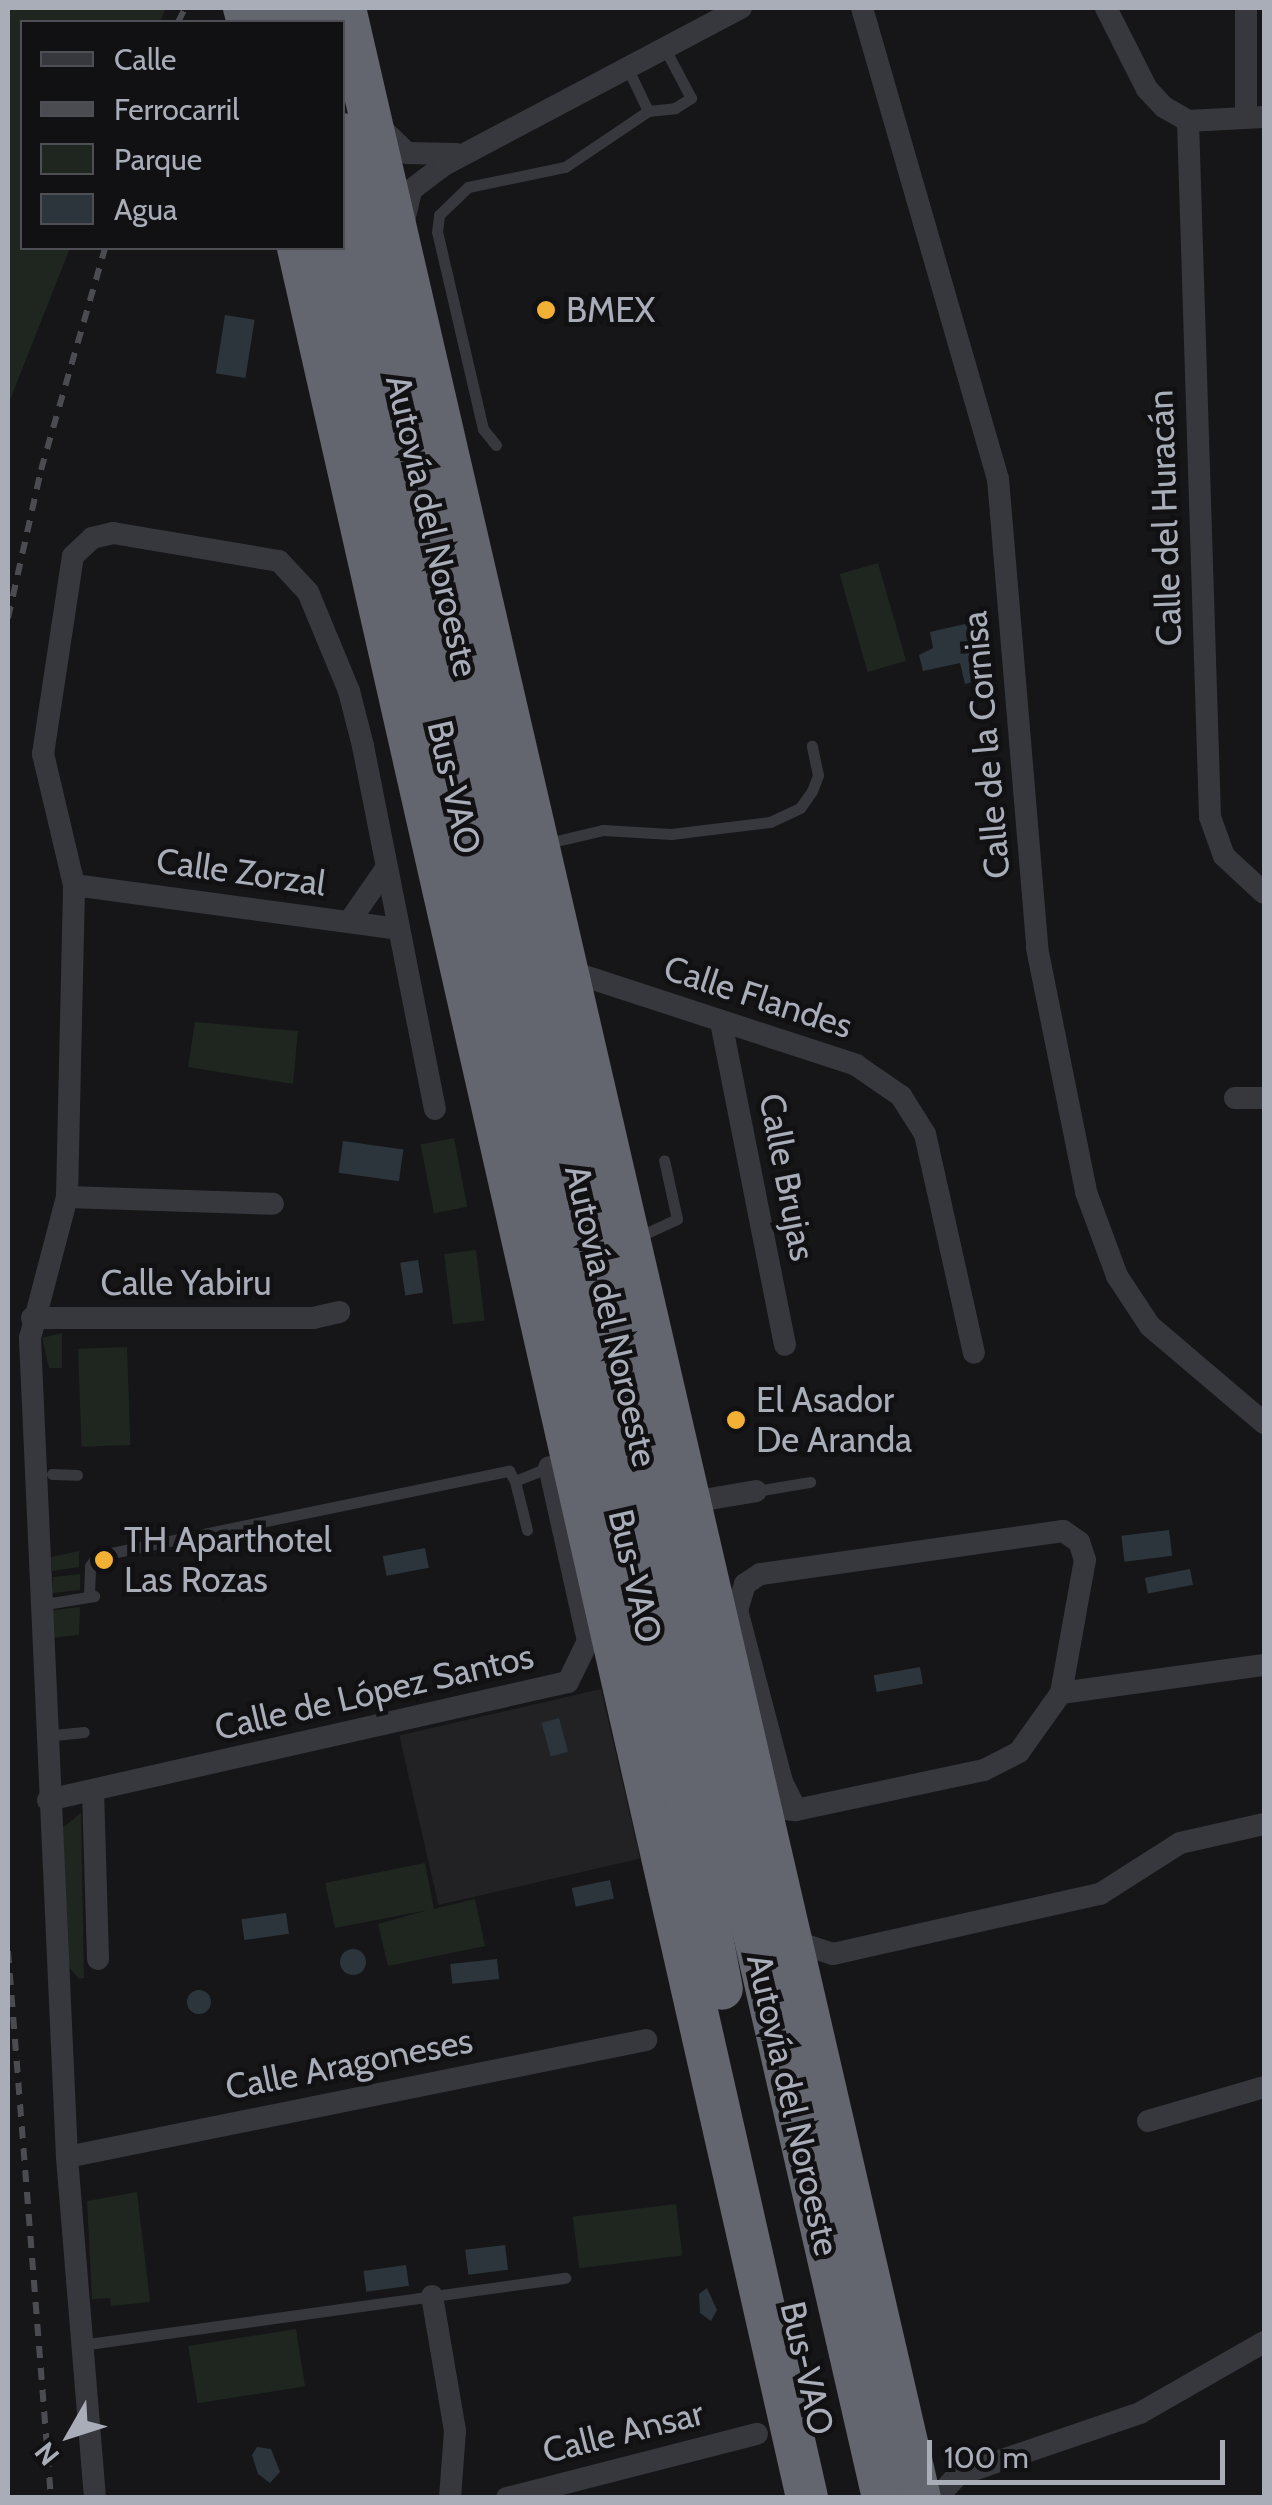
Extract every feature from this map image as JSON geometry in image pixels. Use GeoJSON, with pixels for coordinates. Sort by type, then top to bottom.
{"type":"FeatureCollection","features":[{"type":"Feature","properties":{"kind":"highway"},"geometry":{"type":"LineString","coordinates":[[344,8],[541,845],[686,1504],[778,1808],[813,1948],[803,1989],[920,2498]]}},
{"type":"Feature","properties":{"kind":"highway","name":"Autovía del Noroeste"},"geometry":{"type":"LineString","coordinates":[[345,147],[858,2390],[887,2498]]}},
{"type":"Feature","properties":{"kind":"highway","name":"Autovía del Noroeste"},"geometry":{"type":"LineString","coordinates":[[298,250],[807,2498]]}},
{"type":"Feature","properties":{"kind":"highway","name":"Bus-VAO"},"geometry":{"type":"LineString","coordinates":[[332,250],[687,1806],[836,2498]]}},
{"type":"Feature","properties":{"kind":"highway"},"geometry":{"type":"LineString","coordinates":[[410,744],[400,768],[532,1474]]}},
{"type":"Feature","properties":{"kind":"highway"},"geometry":{"type":"LineString","coordinates":[[687,1806],[854,2498]]}},
{"type":"Feature","properties":{"kind":"street"},"geometry":{"type":"LineString","coordinates":[[447,440],[403,213],[416,184],[465,152],[740,8]]}},
{"type":"Feature","properties":{"kind":"street","name":"Calle de la Cornisa"},"geometry":{"type":"LineString","coordinates":[[862,8],[998,480],[1038,948],[1086,1192],[1118,1276],[1150,1326],[1263,1419]]}},
{"type":"Feature","properties":{"kind":"street"},"geometry":{"type":"LineString","coordinates":[[1106,8],[1146,89],[1188,121],[1255,117],[1246,8]]}},
{"type":"Feature","properties":{"kind":"street"},"geometry":{"type":"LineString","coordinates":[[354,52],[374,113],[391,141],[420,156],[465,152]]}},
{"type":"Feature","properties":{"kind":"street","name":"Calle del Huracán"},"geometry":{"type":"LineString","coordinates":[[1188,121],[1210,817],[1224,856],[1264,893]]}},
{"type":"Feature","properties":{"kind":"street"},"geometry":{"type":"LineString","coordinates":[[95,2498],[67,2157],[39,1605],[32,1318],[67,1197],[74,886],[43,754],[76,548],[113,533],[251,555],[294,570],[349,691],[435,1109]]}},
{"type":"Feature","properties":{"kind":"street"},"geometry":{"type":"LineString","coordinates":[[349,922],[385,870]]}},
{"type":"Feature","properties":{"kind":"street","name":"Calle Zorzal"},"geometry":{"type":"LineString","coordinates":[[74,886],[398,929]]}},
{"type":"Feature","properties":{"kind":"street","name":"Calle Flandes"},"geometry":{"type":"LineString","coordinates":[[569,971],[856,1066],[900,1096],[925,1134],[974,1353]]}},
{"type":"Feature","properties":{"kind":"street","name":"Calle Flandes"},"geometry":{"type":"LineString","coordinates":[[579,1016],[592,1000],[617,988]]}},
{"type":"Feature","properties":{"kind":"street","name":"Calle Brujas"},"geometry":{"type":"LineString","coordinates":[[721,1022],[785,1345]]}},
{"type":"Feature","properties":{"kind":"street"},"geometry":{"type":"LineString","coordinates":[[1235,1098],[1264,1098]]}},
{"type":"Feature","properties":{"kind":"street"},"geometry":{"type":"LineString","coordinates":[[67,1197],[273,1204]]}},
{"type":"Feature","properties":{"kind":"street","name":"Calle Yabiru"},"geometry":{"type":"LineString","coordinates":[[32,1318],[313,1318],[339,1312]]}},
{"type":"Feature","properties":{"kind":"street","name":"Calle de López Santos"},"geometry":{"type":"LineString","coordinates":[[48,1800],[446,1713],[576,1674],[588,1641],[532,1474]]}},
{"type":"Feature","properties":{"kind":"street"},"geometry":{"type":"LineString","coordinates":[[686,1504],[756,1491]]}},
{"type":"Feature","properties":{"kind":"street"},"geometry":{"type":"LineString","coordinates":[[1063,1531],[1078,1542],[1085,1560],[1061,1693],[1006,1762],[778,1808],[782,1782],[738,1610],[745,1584],[760,1574],[1063,1531]]}},
{"type":"Feature","properties":{"kind":"street"},"geometry":{"type":"LineString","coordinates":[[1061,1693],[1264,1665]]}},
{"type":"Feature","properties":{"kind":"street"},"geometry":{"type":"LineString","coordinates":[[92,1790],[98,1959]]}},
{"type":"Feature","properties":{"kind":"street"},"geometry":{"type":"LineString","coordinates":[[813,1948],[1100,1894],[1180,1844],[1264,1824]]}},
{"type":"Feature","properties":{"kind":"street","name":"Calle Aragoneses"},"geometry":{"type":"LineString","coordinates":[[67,2157],[646,2040]]}},
{"type":"Feature","properties":{"kind":"street"},"geometry":{"type":"LineString","coordinates":[[1148,2121],[1264,2087]]}},
{"type":"Feature","properties":{"kind":"street"},"geometry":{"type":"LineString","coordinates":[[432,2296],[455,2431],[450,2498]]}},
{"type":"Feature","properties":{"kind":"street"},"geometry":{"type":"LineString","coordinates":[[938,2498],[958,2475],[1140,2413],[1264,2342]]}},
{"type":"Feature","properties":{"kind":"street","name":"Calle Ansar"},"geometry":{"type":"LineString","coordinates":[[507,2498],[757,2434]]}},
{"type":"Feature","properties":{"kind":"street"},"geometry":{"type":"LineString","coordinates":[[908,2442],[924,2467],[958,2475]]}},
{"type":"Feature","properties":{"kind":"lane"},"geometry":{"type":"LineString","coordinates":[[496,445],[483,430],[437,232],[439,215],[468,188],[565,167],[648,111],[675,108],[691,98],[664,47]]}},
{"type":"Feature","properties":{"kind":"lane"},"geometry":{"type":"LineString","coordinates":[[627,67],[648,111]]}},
{"type":"Feature","properties":{"kind":"lane"},"geometry":{"type":"LineString","coordinates":[[541,845],[603,830],[697,833],[770,822],[800,808],[818,775],[812,746]]}},
{"type":"Feature","properties":{"kind":"lane"},"geometry":{"type":"LineString","coordinates":[[629,1241],[677,1218],[664,1160]]}},
{"type":"Feature","properties":{"kind":"lane"},"geometry":{"type":"LineString","coordinates":[[39,1605],[93,1596],[90,1566],[98,1556],[510,1471],[532,1474],[527,1530]]}},
{"type":"Feature","properties":{"kind":"lane"},"geometry":{"type":"LineString","coordinates":[[52,1474],[76,1475]]}},
{"type":"Feature","properties":{"kind":"lane"},"geometry":{"type":"LineString","coordinates":[[756,1491],[810,1482]]}},
{"type":"Feature","properties":{"kind":"lane"},"geometry":{"type":"LineString","coordinates":[[45,1736],[84,1732]]}},
{"type":"Feature","properties":{"kind":"lane"},"geometry":{"type":"LineString","coordinates":[[81,2346],[565,2278]]}},
{"type":"Feature","properties":{"kind":"shaded area"},"geometry":{"type":"Polygon","coordinates":[[[601,1689],[640,1859],[438,1905],[399,1736],[601,1689]]]}},
{"type":"Feature","properties":{"kind":"green space"},"geometry":{"type":"Polygon","coordinates":[[[8,8],[166,8],[161,20],[20,20],[20,250],[69,250],[8,405],[8,8]]]}},
{"type":"Feature","properties":{"kind":"green space"},"geometry":{"type":"Polygon","coordinates":[[[878,563],[906,661],[868,672],[840,574],[878,563]]]}},
{"type":"Feature","properties":{"kind":"green space"},"geometry":{"type":"Polygon","coordinates":[[[195,1022],[298,1031],[293,1084],[188,1067],[195,1022]]]}},
{"type":"Feature","properties":{"kind":"green space"},"geometry":{"type":"Polygon","coordinates":[[[454,1138],[467,1207],[434,1213],[421,1144],[454,1138]]]}},
{"type":"Feature","properties":{"kind":"green space"},"geometry":{"type":"Polygon","coordinates":[[[476,1250],[485,1320],[453,1324],[444,1254],[476,1250]]]}},
{"type":"Feature","properties":{"kind":"green space"},"geometry":{"type":"Polygon","coordinates":[[[62,1333],[62,1368],[49,1368],[42,1338],[62,1333]]]}},
{"type":"Feature","properties":{"kind":"green space"},"geometry":{"type":"Polygon","coordinates":[[[127,1347],[130,1445],[81,1447],[78,1349],[127,1347]]]}},
{"type":"Feature","properties":{"kind":"green space"},"geometry":{"type":"Polygon","coordinates":[[[79,1551],[79,1567],[52,1571],[51,1557],[79,1551]]]}},
{"type":"Feature","properties":{"kind":"green space"},"geometry":{"type":"Polygon","coordinates":[[[80,1574],[80,1590],[52,1593],[53,1577],[80,1574]]]}},
{"type":"Feature","properties":{"kind":"green space"},"geometry":{"type":"Polygon","coordinates":[[[80,1607],[79,1635],[51,1638],[53,1610],[80,1607]]]}},
{"type":"Feature","properties":{"kind":"green space"},"geometry":{"type":"Polygon","coordinates":[[[81,1813],[84,1978],[79,1979],[68,1966],[62,1828],[81,1813]]]}},
{"type":"Feature","properties":{"kind":"green space"},"geometry":{"type":"Polygon","coordinates":[[[425,1863],[434,1909],[475,1899],[485,1946],[388,1966],[378,1924],[428,1910],[335,1928],[325,1883],[425,1863]]]}},
{"type":"Feature","properties":{"kind":"green space"},"geometry":{"type":"Polygon","coordinates":[[[137,2192],[150,2302],[111,2306],[110,2298],[92,2299],[87,2201],[137,2192]]]}},
{"type":"Feature","properties":{"kind":"green space"},"geometry":{"type":"Polygon","coordinates":[[[676,2204],[682,2256],[579,2268],[573,2217],[676,2204]]]}},
{"type":"Feature","properties":{"kind":"green space"},"geometry":{"type":"Polygon","coordinates":[[[296,2329],[305,2386],[197,2403],[188,2346],[296,2329]]]}},
{"type":"Feature","properties":{"kind":"water"},"geometry":{"type":"Polygon","coordinates":[[[225,315],[255,320],[245,378],[216,373],[225,315]]]}},
{"type":"Feature","properties":{"kind":"water"},"geometry":{"type":"Polygon","coordinates":[[[965,624],[981,634],[989,678],[965,684],[960,663],[923,671],[919,655],[933,648],[930,632],[965,624]]]}},
{"type":"Feature","properties":{"kind":"water"},"geometry":{"type":"Polygon","coordinates":[[[343,1141],[403,1149],[399,1181],[339,1173],[343,1141]]]}},
{"type":"Feature","properties":{"kind":"water"},"geometry":{"type":"Polygon","coordinates":[[[418,1260],[423,1293],[405,1295],[400,1263],[418,1260]]]}},
{"type":"Feature","properties":{"kind":"water"},"geometry":{"type":"Polygon","coordinates":[[[1169,1530],[1172,1556],[1125,1562],[1121,1536],[1169,1530]]]}},
{"type":"Feature","properties":{"kind":"water"},"geometry":{"type":"Polygon","coordinates":[[[425,1548],[429,1568],[387,1576],[383,1556],[425,1548]]]}},
{"type":"Feature","properties":{"kind":"water"},"geometry":{"type":"Polygon","coordinates":[[[1190,1569],[1193,1585],[1148,1593],[1145,1578],[1190,1569]]]}},
{"type":"Feature","properties":{"kind":"water"},"geometry":{"type":"Polygon","coordinates":[[[920,1667],[923,1684],[877,1692],[874,1675],[920,1667]]]}},
{"type":"Feature","properties":{"kind":"water"},"geometry":{"type":"Polygon","coordinates":[[[559,1718],[568,1752],[551,1756],[542,1723],[559,1718]]]}},
{"type":"Feature","properties":{"kind":"water"},"geometry":{"type":"Polygon","coordinates":[[[610,1880],[614,1899],[576,1907],[572,1888],[610,1880]]]}},
{"type":"Feature","properties":{"kind":"water"},"geometry":{"type":"Polygon","coordinates":[[[286,1913],[289,1934],[244,1940],[241,1919],[286,1913]]]}},
{"type":"Feature","properties":{"kind":"water"},"geometry":{"type":"Polygon","coordinates":[[[353,1949],[362,1953],[366,1962],[362,1971],[353,1975],[344,1971],[340,1962],[344,1953],[353,1949]]]}},
{"type":"Feature","properties":{"kind":"water"},"geometry":{"type":"Polygon","coordinates":[[[497,1959],[499,1979],[452,1984],[450,1964],[497,1959]]]}},
{"type":"Feature","properties":{"kind":"water"},"geometry":{"type":"Polygon","coordinates":[[[199,1990],[211,2002],[199,2014],[187,2002],[199,1990]]]}},
{"type":"Feature","properties":{"kind":"water"},"geometry":{"type":"Polygon","coordinates":[[[505,2245],[508,2270],[468,2275],[465,2250],[505,2245]]]}},
{"type":"Feature","properties":{"kind":"water"},"geometry":{"type":"Polygon","coordinates":[[[406,2265],[409,2286],[366,2292],[363,2271],[406,2265]]]}},
{"type":"Feature","properties":{"kind":"water"},"geometry":{"type":"Polygon","coordinates":[[[707,2288],[717,2310],[711,2321],[700,2313],[699,2294],[707,2288]]]}},
{"type":"Feature","properties":{"kind":"water"},"geometry":{"type":"Polygon","coordinates":[[[257,2447],[271,2449],[280,2472],[270,2483],[258,2474],[252,2455],[257,2447]]]}},
{"type":"Feature","properties":{"kind":"railway"},"geometry":{"type":"LineString","coordinates":[[179,20],[185,8]]}},
{"type":"Feature","properties":{"kind":"railway"},"geometry":{"type":"LineString","coordinates":[[8,618],[41,470],[104,250]]}},
{"type":"Feature","properties":{"kind":"railway"},"geometry":{"type":"LineString","coordinates":[[8,1951],[51,2498]]}},
{"type":"Feature","properties":{"kind":"place","name":"BMEX"},"geometry":{"type":"Point","coordinates":[546,310]}},
{"type":"Feature","properties":{"kind":"place","name":"El Asador De Aranda"},"geometry":{"type":"Point","coordinates":[736,1420]}},
{"type":"Feature","properties":{"kind":"place","name":"TH Aparthotel Las Rozas"},"geometry":{"type":"Point","coordinates":[104,1560]}}]}
